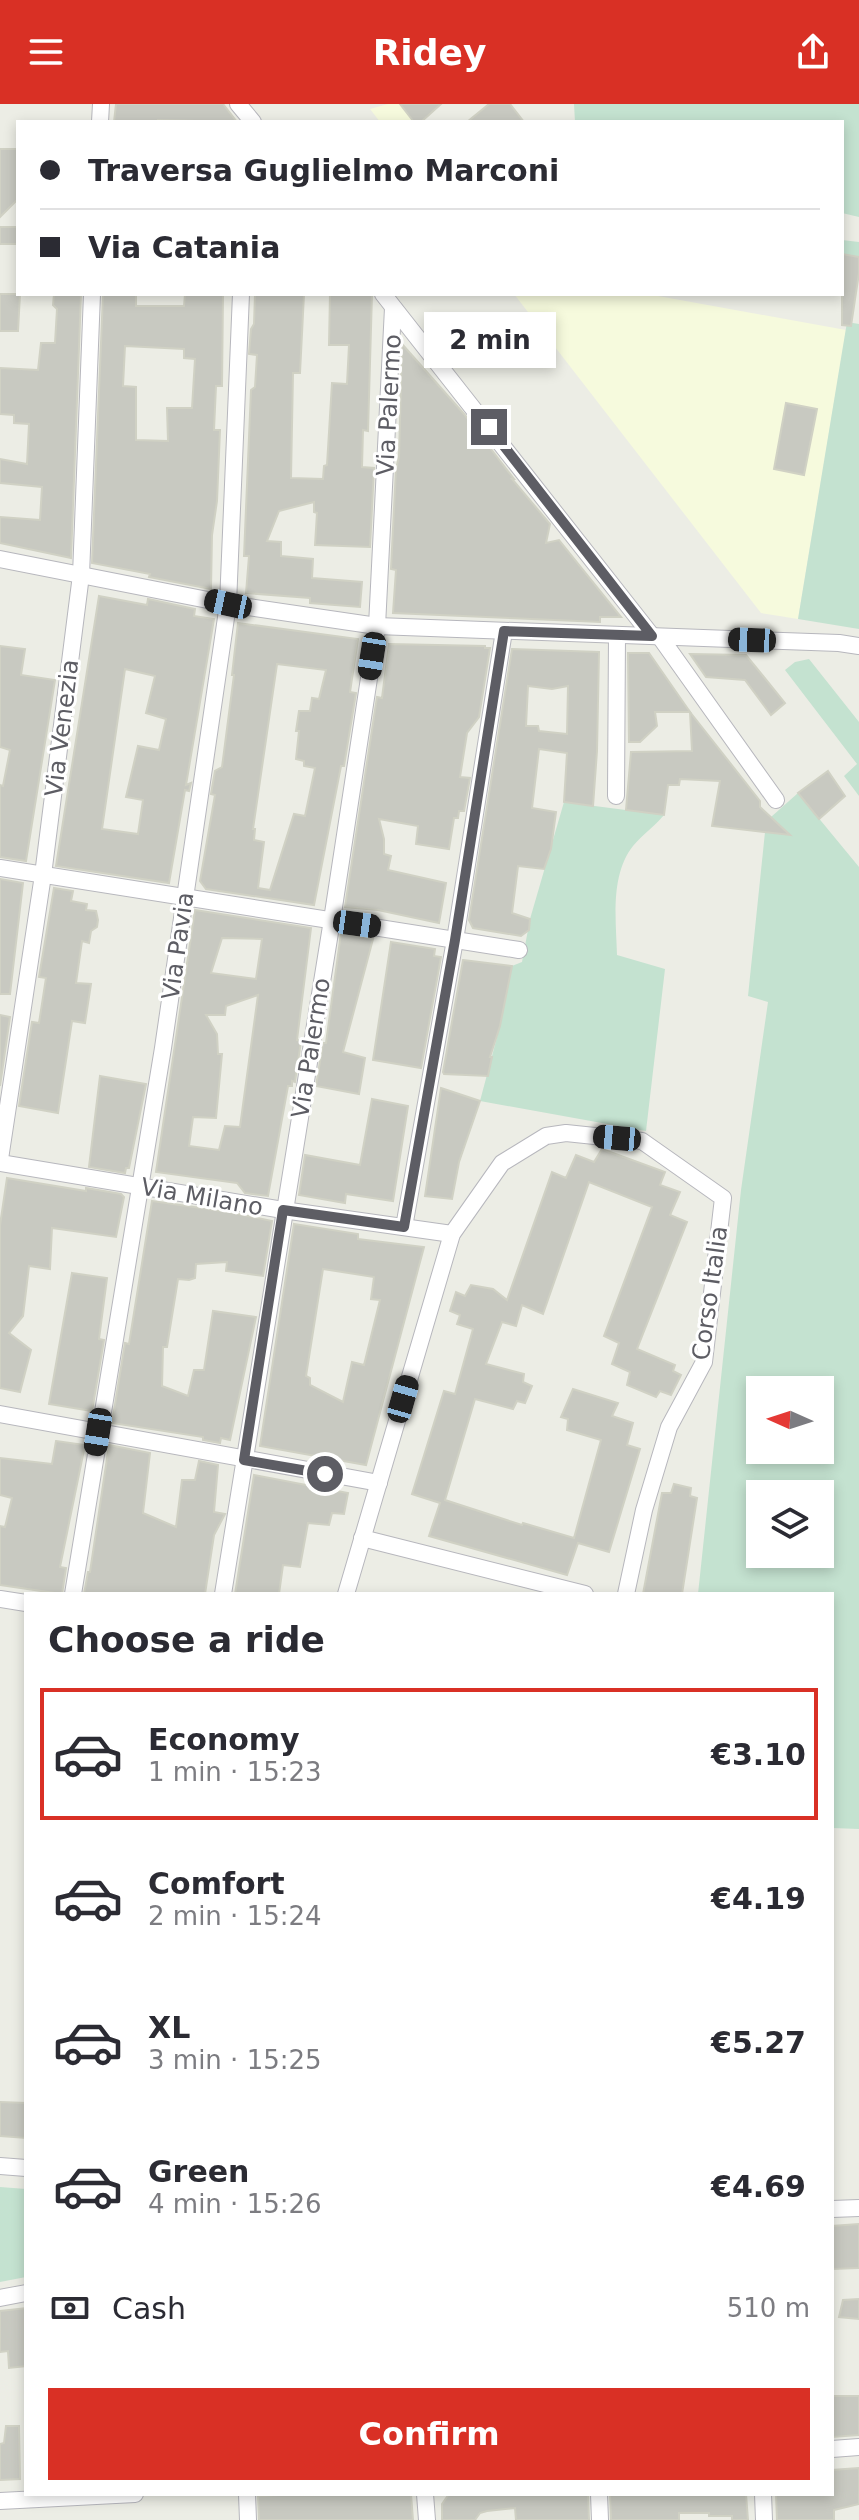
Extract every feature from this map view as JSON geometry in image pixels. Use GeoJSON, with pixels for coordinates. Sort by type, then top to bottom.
{"type":"FeatureCollection","features":[{"type":"Feature","properties":{"kind":"street","name":"Via Venezia"},"geometry":{"type":"LineString","coordinates":[[0,1161],[43,875],[81,575],[92,296]]}},
{"type":"Feature","properties":{"kind":"street","name":"Via Pavia"},"geometry":{"type":"LineString","coordinates":[[73,1592],[141,1186],[228,604],[241,296]]}},
{"type":"Feature","properties":{"kind":"street"},"geometry":{"type":"LineString","coordinates":[[388,301],[656,636],[776,800]]}},
{"type":"Feature","properties":{"kind":"street","name":"Via Palermo"},"geometry":{"type":"LineString","coordinates":[[223,1592],[377,626],[388,301]]}},
{"type":"Feature","properties":{"kind":"street"},"geometry":{"type":"LineString","coordinates":[[0,559],[228,604],[377,626],[859,646]]}},
{"type":"Feature","properties":{"kind":"street"},"geometry":{"type":"LineString","coordinates":[[404,1227],[455,940],[504,631]]}},
{"type":"Feature","properties":{"kind":"street"},"geometry":{"type":"LineString","coordinates":[[616,796],[617,635]]}},
{"type":"Feature","properties":{"kind":"street"},"geometry":{"type":"LineString","coordinates":[[0,868],[519,950]]}},
{"type":"Feature","properties":{"kind":"street","name":"Corso Italia"},"geometry":{"type":"LineString","coordinates":[[347,1592],[452,1234],[502,1163],[546,1136],[566,1133],[642,1141],[723,1198],[704,1362],[669,1427],[644,1510],[626,1592]]}},
{"type":"Feature","properties":{"kind":"street","name":"Via Milano"},"geometry":{"type":"LineString","coordinates":[[0,1161],[283,1210],[452,1234]]}},
{"type":"Feature","properties":{"kind":"street"},"geometry":{"type":"LineString","coordinates":[[0,1414],[379,1483]]}},
{"type":"Feature","properties":{"kind":"street"},"geometry":{"type":"LineString","coordinates":[[362,1538],[577,1592]]}},
{"type":"Feature","properties":{"kind":"street"},"geometry":{"type":"LineString","coordinates":[[0,1599],[24,1603]]}},
{"type":"Feature","properties":{"kind":"street"},"geometry":{"type":"LineString","coordinates":[[0,2166],[24,2168]]}},
{"type":"Feature","properties":{"kind":"street"},"geometry":{"type":"LineString","coordinates":[[0,2177],[24,2178]]}},
{"type":"Feature","properties":{"kind":"street"},"geometry":{"type":"LineString","coordinates":[[834,2209],[859,2208]]}},
{"type":"Feature","properties":{"kind":"street"},"geometry":{"type":"LineString","coordinates":[[0,2298],[24,2293]]}},
{"type":"Feature","properties":{"kind":"street"},"geometry":{"type":"LineString","coordinates":[[834,2449],[859,2447]]}},
{"type":"Feature","properties":{"kind":"street"},"geometry":{"type":"LineString","coordinates":[[0,2501],[96,2496]]}},
{"type":"Feature","properties":{"kind":"street"},"geometry":{"type":"LineString","coordinates":[[247,2496],[248,2520]]}},
{"type":"Feature","properties":{"kind":"street"},"geometry":{"type":"LineString","coordinates":[[425,2496],[427,2520]]}},
{"type":"Feature","properties":{"kind":"street"},"geometry":{"type":"LineString","coordinates":[[599,2496],[600,2520]]}},
{"type":"Feature","properties":{"kind":"street"},"geometry":{"type":"LineString","coordinates":[[763,2496],[764,2520]]}},
{"type":"Feature","properties":{"kind":"shaded area"},"geometry":{"type":"Polygon","coordinates":[[[400,104],[412,120],[378,120],[370,109],[400,104]]]}},
{"type":"Feature","properties":{"kind":"shaded area"},"geometry":{"type":"Polygon","coordinates":[[[574,104],[859,104],[859,217],[844,213],[844,120],[575,120],[574,104]]]}},
{"type":"Feature","properties":{"kind":"shaded area"},"geometry":{"type":"Polygon","coordinates":[[[844,240],[859,242],[859,257],[844,254],[844,240]]]}},
{"type":"Feature","properties":{"kind":"shaded area"},"geometry":{"type":"Polygon","coordinates":[[[516,296],[658,296],[846,330],[798,619],[761,613],[516,296]]]}},
{"type":"Feature","properties":{"kind":"shaded area"},"geometry":{"type":"Polygon","coordinates":[[[847,322],[859,324],[859,629],[798,619],[847,322]]]}},
{"type":"Feature","properties":{"kind":"shaded area"},"geometry":{"type":"Polygon","coordinates":[[[809,659],[859,722],[859,796],[844,776],[857,764],[785,670],[795,662],[809,659]]]}},
{"type":"Feature","properties":{"kind":"shaded area"},"geometry":{"type":"Polygon","coordinates":[[[798,793],[859,867],[859,1829],[834,1828],[834,1592],[698,1592],[741,1190],[768,1002],[748,996],[765,832],[782,828],[771,817],[798,793]]]}},
{"type":"Feature","properties":{"kind":"shaded area"},"geometry":{"type":"Polygon","coordinates":[[[564,802],[664,815],[633,846],[626,858],[616,898],[617,955],[665,969],[646,1131],[480,1101],[512,966],[522,962],[530,919],[564,802]]]}},
{"type":"Feature","properties":{"kind":"shaded area"},"geometry":{"type":"Polygon","coordinates":[[[0,2187],[24,2189],[24,2277],[0,2282],[0,2187]]]}},
{"type":"Feature","properties":{"kind":"building"},"geometry":{"type":"Polygon","coordinates":[[[116,104],[223,104],[235,120],[158,120],[114,120],[116,104]]]}},
{"type":"Feature","properties":{"kind":"building"},"geometry":{"type":"Polygon","coordinates":[[[400,104],[441,104],[423,120],[412,120],[400,104]]]}},
{"type":"Feature","properties":{"kind":"building"},"geometry":{"type":"Polygon","coordinates":[[[489,104],[510,104],[522,120],[469,120],[489,104]]]}},
{"type":"Feature","properties":{"kind":"building"},"geometry":{"type":"Polygon","coordinates":[[[0,149],[16,149],[16,201],[0,217],[0,149]]]}},
{"type":"Feature","properties":{"kind":"building"},"geometry":{"type":"Polygon","coordinates":[[[0,227],[16,227],[16,244],[0,244],[0,227]]]}},
{"type":"Feature","properties":{"kind":"building"},"geometry":{"type":"Polygon","coordinates":[[[844,254],[859,257],[859,273],[851,326],[842,325],[844,254]]]}},
{"type":"Feature","properties":{"kind":"building"},"geometry":{"type":"Polygon","coordinates":[[[0,294],[16,294],[20,296],[18,331],[0,331],[0,294]]]}},
{"type":"Feature","properties":{"kind":"building"},"geometry":{"type":"Polygon","coordinates":[[[54,296],[81,296],[71,558],[0,543],[0,517],[40,520],[42,487],[0,483],[0,459],[27,464],[29,424],[14,423],[14,415],[0,414],[0,368],[38,370],[41,343],[55,343],[57,309],[53,305],[54,296]]]}},
{"type":"Feature","properties":{"kind":"building"},"geometry":{"type":"Polygon","coordinates":[[[103,296],[136,296],[136,306],[184,306],[185,296],[223,296],[222,386],[216,386],[214,430],[220,430],[211,589],[149,577],[150,574],[92,563],[103,296]],[[125,346],[123,386],[136,387],[136,440],[168,441],[167,408],[192,408],[195,359],[184,358],[184,349],[125,346]]]}},
{"type":"Feature","properties":{"kind":"building"},"geometry":{"type":"Polygon","coordinates":[[[255,296],[304,296],[300,373],[293,373],[291,478],[323,479],[324,466],[327,465],[332,383],[347,384],[349,345],[329,345],[330,296],[372,296],[368,431],[363,430],[362,467],[374,468],[370,547],[315,545],[317,513],[314,512],[314,502],[279,511],[267,541],[281,542],[281,556],[313,559],[312,578],[362,582],[360,607],[310,603],[310,598],[246,593],[249,556],[244,556],[251,390],[255,387],[257,355],[249,354],[255,296]]]}},
{"type":"Feature","properties":{"kind":"building"},"geometry":{"type":"Polygon","coordinates":[[[402,344],[464,414],[550,524],[546,543],[559,540],[621,617],[600,617],[600,622],[393,613],[396,570],[391,569],[399,457],[402,344]]]}},
{"type":"Feature","properties":{"kind":"building"},"geometry":{"type":"Polygon","coordinates":[[[786,403],[817,409],[804,475],[774,469],[786,403]]]}},
{"type":"Feature","properties":{"kind":"building"},"geometry":{"type":"Polygon","coordinates":[[[99,596],[147,605],[148,599],[195,609],[194,616],[214,619],[186,785],[191,783],[189,791],[185,790],[169,883],[56,866],[99,596]],[[125,669],[102,829],[138,834],[143,800],[126,797],[138,746],[159,750],[166,719],[146,713],[155,676],[125,669]]]}},
{"type":"Feature","properties":{"kind":"building"},"geometry":{"type":"Polygon","coordinates":[[[238,623],[358,639],[350,692],[356,693],[344,766],[341,766],[314,905],[206,889],[200,881],[215,795],[211,794],[215,771],[222,767],[238,623]],[[277,664],[253,829],[254,840],[264,842],[258,888],[270,890],[294,814],[305,816],[315,768],[304,766],[304,761],[296,759],[299,731],[296,731],[299,711],[310,711],[312,698],[319,699],[326,670],[277,664]]]}},
{"type":"Feature","properties":{"kind":"building"},"geometry":{"type":"Polygon","coordinates":[[[389,644],[490,648],[479,717],[467,733],[460,777],[470,778],[464,811],[459,811],[458,818],[454,818],[449,849],[416,844],[418,826],[379,819],[384,854],[391,856],[388,870],[446,883],[439,923],[378,910],[345,907],[377,697],[382,698],[389,644]]]}},
{"type":"Feature","properties":{"kind":"building"},"geometry":{"type":"Polygon","coordinates":[[[0,646],[25,649],[21,675],[55,680],[26,861],[0,857],[0,785],[3,786],[10,750],[0,747],[0,646]]]}},
{"type":"Feature","properties":{"kind":"building"},"geometry":{"type":"Polygon","coordinates":[[[512,649],[599,652],[593,806],[564,802],[567,753],[539,749],[532,808],[556,812],[551,849],[544,869],[518,866],[512,913],[530,919],[529,930],[521,936],[473,928],[469,920],[512,649]],[[528,686],[526,726],[538,726],[539,731],[567,734],[568,686],[552,689],[528,686]]]}},
{"type":"Feature","properties":{"kind":"building"},"geometry":{"type":"Polygon","coordinates":[[[628,653],[649,653],[690,712],[655,712],[657,726],[640,742],[629,742],[628,653]]]}},
{"type":"Feature","properties":{"kind":"building"},"geometry":{"type":"Polygon","coordinates":[[[690,654],[746,655],[785,703],[771,715],[745,680],[706,677],[690,654]]]}},
{"type":"Feature","properties":{"kind":"building"},"geometry":{"type":"Polygon","coordinates":[[[690,712],[760,801],[760,807],[790,835],[712,826],[720,781],[680,779],[679,785],[668,785],[664,815],[626,810],[631,752],[692,751],[690,712]]]}},
{"type":"Feature","properties":{"kind":"building"},"geometry":{"type":"Polygon","coordinates":[[[828,771],[845,796],[819,819],[798,793],[828,771]]]}},
{"type":"Feature","properties":{"kind":"building"},"geometry":{"type":"Polygon","coordinates":[[[0,879],[23,883],[10,994],[0,994],[0,879]]]}},
{"type":"Feature","properties":{"kind":"building"},"geometry":{"type":"Polygon","coordinates":[[[54,888],[73,891],[71,901],[87,904],[86,910],[96,911],[98,920],[97,927],[91,931],[89,943],[82,941],[76,983],[91,984],[85,1023],[72,1021],[58,1113],[19,1106],[32,1022],[39,1023],[46,978],[39,977],[54,888]]]}},
{"type":"Feature","properties":{"kind":"building"},"geometry":{"type":"Polygon","coordinates":[[[195,910],[311,928],[295,1082],[288,1086],[268,1196],[245,1193],[237,1183],[156,1172],[195,910]],[[222,938],[211,973],[256,979],[262,939],[222,938]],[[258,995],[226,1006],[225,1015],[206,1015],[217,1034],[218,1054],[222,1054],[216,1118],[193,1117],[189,1146],[219,1150],[225,1126],[240,1127],[258,995]]]}},
{"type":"Feature","properties":{"kind":"building"},"geometry":{"type":"Polygon","coordinates":[[[341,933],[373,939],[343,1052],[365,1058],[359,1094],[316,1086],[323,1043],[326,1043],[341,933]]]}},
{"type":"Feature","properties":{"kind":"building"},"geometry":{"type":"Polygon","coordinates":[[[391,942],[435,949],[434,956],[441,957],[421,1068],[373,1060],[391,942]]]}},
{"type":"Feature","properties":{"kind":"building"},"geometry":{"type":"Polygon","coordinates":[[[463,960],[512,966],[488,1076],[443,1072],[463,960]]]}},
{"type":"Feature","properties":{"kind":"building"},"geometry":{"type":"Polygon","coordinates":[[[0,1015],[10,1017],[0,1086],[0,1015]]]}},
{"type":"Feature","properties":{"kind":"building"},"geometry":{"type":"Polygon","coordinates":[[[100,1076],[146,1084],[129,1168],[125,1173],[89,1167],[100,1076]]]}},
{"type":"Feature","properties":{"kind":"building"},"geometry":{"type":"Polygon","coordinates":[[[441,1088],[480,1101],[459,1162],[452,1199],[425,1196],[441,1088]]]}},
{"type":"Feature","properties":{"kind":"building"},"geometry":{"type":"Polygon","coordinates":[[[372,1099],[408,1106],[393,1201],[346,1194],[345,1203],[299,1195],[305,1155],[360,1165],[372,1099]]]}},
{"type":"Feature","properties":{"kind":"building"},"geometry":{"type":"Polygon","coordinates":[[[602,1149],[665,1172],[660,1185],[680,1192],[670,1215],[687,1222],[637,1349],[675,1365],[673,1371],[681,1375],[671,1395],[660,1391],[656,1397],[627,1385],[630,1372],[612,1364],[619,1343],[604,1336],[652,1207],[589,1182],[543,1314],[522,1305],[516,1326],[502,1322],[486,1364],[524,1374],[523,1382],[532,1386],[525,1403],[517,1401],[513,1409],[475,1399],[445,1500],[574,1538],[601,1440],[567,1430],[568,1419],[561,1417],[573,1389],[618,1403],[612,1416],[633,1423],[627,1445],[640,1449],[609,1552],[578,1543],[567,1575],[429,1536],[440,1503],[412,1494],[444,1391],[455,1394],[473,1329],[457,1324],[460,1315],[450,1311],[456,1292],[465,1296],[471,1285],[493,1289],[507,1300],[552,1172],[566,1178],[576,1155],[594,1162],[602,1149]]]}},
{"type":"Feature","properties":{"kind":"building"},"geometry":{"type":"Polygon","coordinates":[[[7,1178],[86,1191],[86,1188],[124,1197],[116,1237],[52,1228],[50,1269],[29,1266],[23,1316],[9,1333],[31,1350],[20,1392],[0,1388],[0,1225],[7,1178]]]}},
{"type":"Feature","properties":{"kind":"building"},"geometry":{"type":"Polygon","coordinates":[[[152,1201],[272,1221],[263,1276],[226,1271],[227,1262],[196,1264],[195,1278],[178,1279],[167,1347],[163,1347],[162,1386],[188,1396],[194,1370],[204,1370],[213,1311],[256,1317],[230,1440],[221,1438],[220,1443],[203,1440],[203,1437],[112,1423],[125,1343],[129,1344],[152,1201]]]}},
{"type":"Feature","properties":{"kind":"building"},"geometry":{"type":"Polygon","coordinates":[[[294,1224],[358,1234],[358,1239],[424,1247],[366,1465],[260,1446],[294,1224]],[[323,1269],[306,1376],[310,1378],[310,1385],[343,1402],[352,1362],[364,1365],[380,1300],[371,1299],[374,1277],[323,1269]]]}},
{"type":"Feature","properties":{"kind":"building"},"geometry":{"type":"Polygon","coordinates":[[[72,1273],[107,1278],[99,1339],[104,1340],[92,1411],[49,1404],[72,1273]]]}},
{"type":"Feature","properties":{"kind":"building"},"geometry":{"type":"Polygon","coordinates":[[[56,1441],[85,1445],[60,1567],[66,1568],[62,1592],[0,1585],[0,1526],[5,1527],[12,1498],[0,1495],[0,1458],[52,1464],[56,1441]]]}},
{"type":"Feature","properties":{"kind":"building"},"geometry":{"type":"Polygon","coordinates":[[[109,1445],[150,1453],[143,1513],[176,1527],[182,1480],[195,1480],[199,1461],[218,1465],[214,1512],[225,1514],[214,1535],[205,1592],[84,1592],[109,1445]]]}},
{"type":"Feature","properties":{"kind":"building"},"geometry":{"type":"Polygon","coordinates":[[[254,1475],[348,1493],[344,1514],[332,1513],[329,1525],[308,1523],[300,1567],[283,1565],[279,1592],[235,1592],[254,1475]]]}},
{"type":"Feature","properties":{"kind":"building"},"geometry":{"type":"Polygon","coordinates":[[[674,1484],[691,1488],[690,1496],[697,1498],[682,1592],[643,1592],[662,1493],[671,1493],[674,1484]]]}},
{"type":"Feature","properties":{"kind":"building"},"geometry":{"type":"Polygon","coordinates":[[[0,2102],[24,2103],[24,2138],[0,2136],[0,2102]]]}},
{"type":"Feature","properties":{"kind":"building"},"geometry":{"type":"Polygon","coordinates":[[[859,2224],[859,2268],[834,2269],[834,2226],[859,2224]]]}},
{"type":"Feature","properties":{"kind":"building"},"geometry":{"type":"Polygon","coordinates":[[[859,2299],[859,2319],[839,2317],[843,2300],[859,2299]]]}},
{"type":"Feature","properties":{"kind":"building"},"geometry":{"type":"Polygon","coordinates":[[[24,2308],[24,2366],[9,2368],[8,2351],[0,2352],[0,2311],[24,2308]]]}},
{"type":"Feature","properties":{"kind":"building"},"geometry":{"type":"Polygon","coordinates":[[[834,2396],[859,2396],[859,2435],[834,2437],[834,2396]]]}},
{"type":"Feature","properties":{"kind":"building"},"geometry":{"type":"Polygon","coordinates":[[[6,2426],[19,2426],[20,2479],[0,2480],[0,2444],[4,2443],[6,2426]]]}},
{"type":"Feature","properties":{"kind":"building"},"geometry":{"type":"Polygon","coordinates":[[[859,2468],[859,2504],[834,2510],[834,2520],[777,2520],[776,2496],[834,2496],[834,2470],[859,2468]]]}},
{"type":"Feature","properties":{"kind":"building"},"geometry":{"type":"Polygon","coordinates":[[[258,2496],[411,2496],[413,2520],[259,2520],[258,2496]]]}},
{"type":"Feature","properties":{"kind":"building"},"geometry":{"type":"Polygon","coordinates":[[[448,2496],[588,2496],[589,2520],[516,2520],[515,2508],[480,2513],[475,2520],[442,2520],[442,2504],[448,2496]]]}},
{"type":"Feature","properties":{"kind":"building"},"geometry":{"type":"Polygon","coordinates":[[[610,2496],[746,2496],[748,2520],[709,2516],[709,2513],[679,2513],[679,2520],[611,2520],[610,2496]]]}},
{"type":"Feature","properties":{"kind":"route"},"geometry":{"type":"LineString","coordinates":[[325,1474],[244,1460],[283,1210],[404,1227],[455,940],[504,631],[652,636],[489,427]]}}]}
